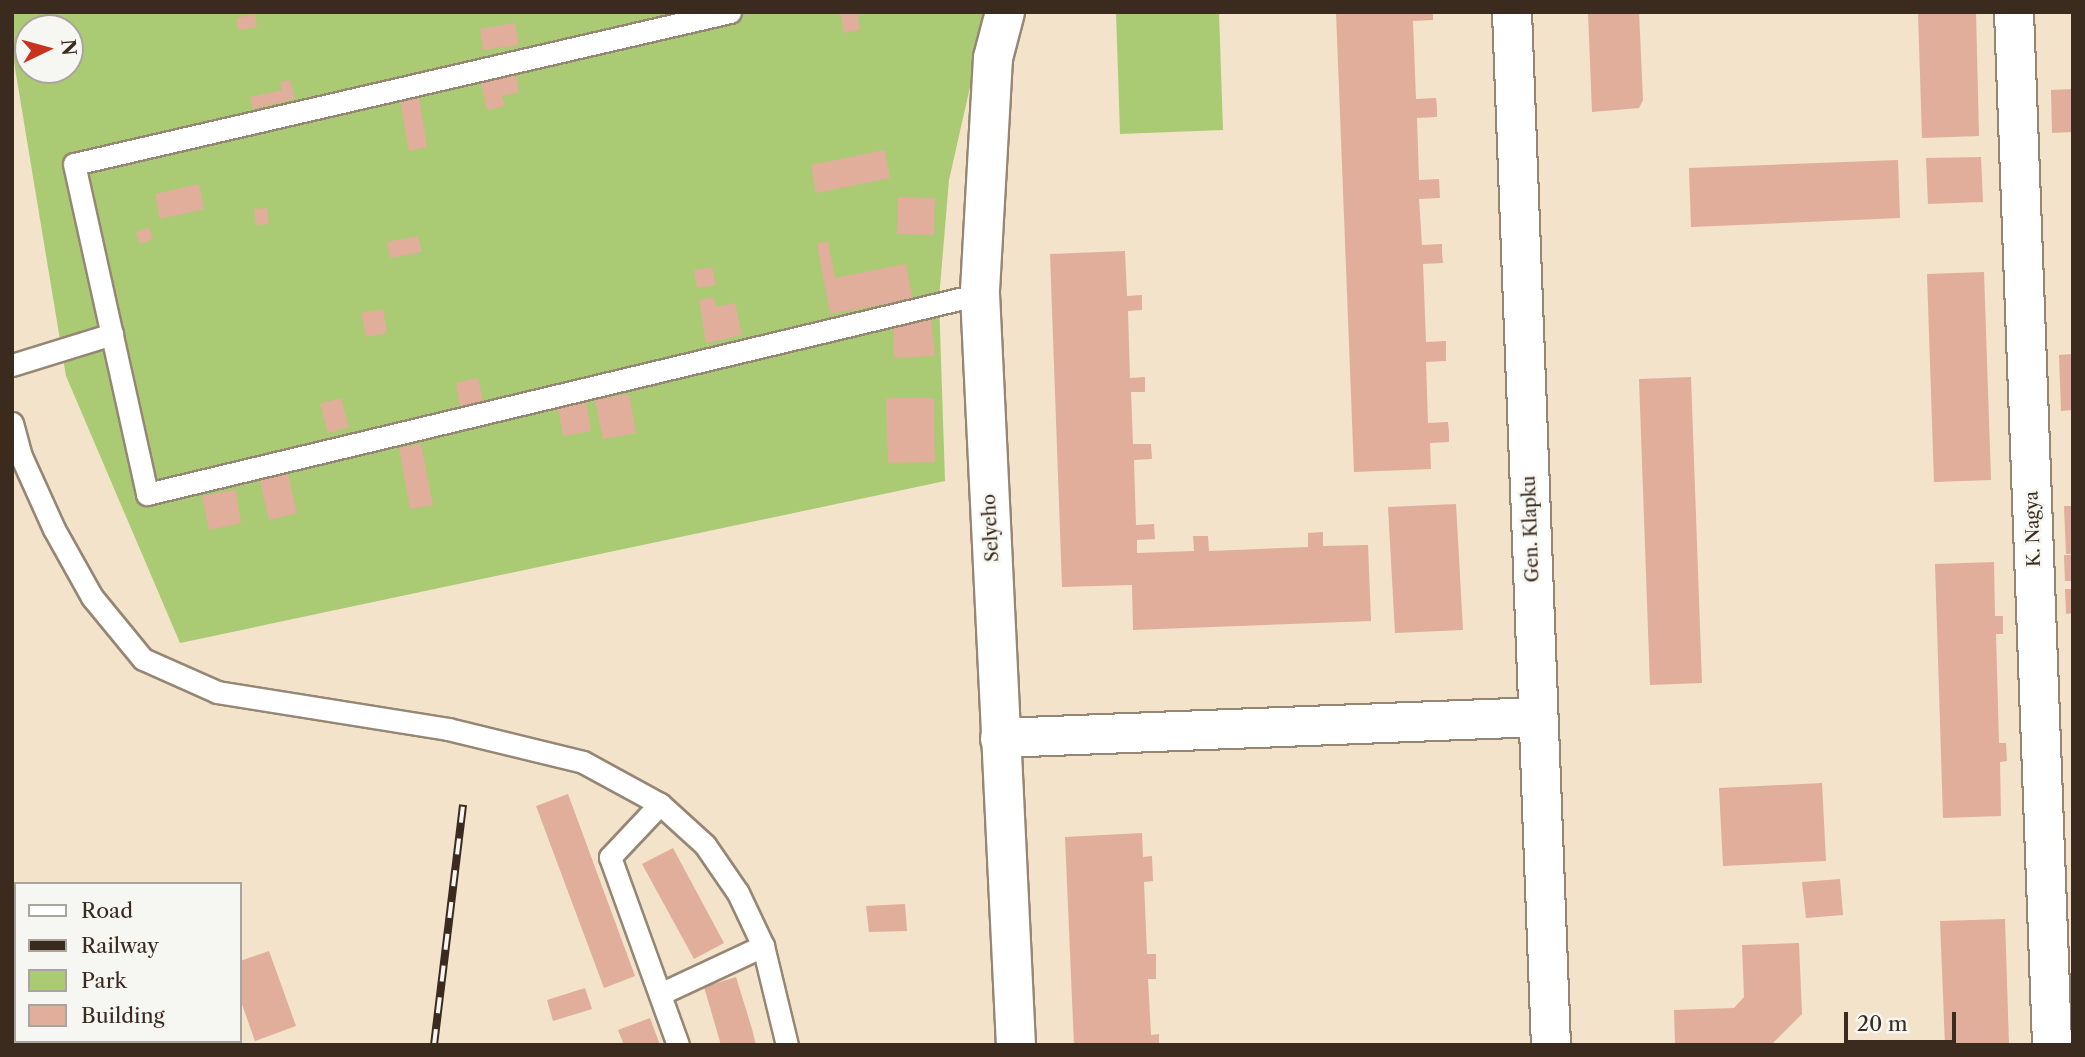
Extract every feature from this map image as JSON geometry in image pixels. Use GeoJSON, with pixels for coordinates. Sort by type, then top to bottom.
{"type":"FeatureCollection","features":[{"type":"Feature","properties":{"kind":"street","name":"Selyeho"},"geometry":{"type":"LineString","coordinates":[[1004,12],[993,58],[980,294],[1016,1045]]}},
{"type":"Feature","properties":{"kind":"street","name":"Gen. Klapku"},"geometry":{"type":"LineString","coordinates":[[1512,12],[1551,1045]]}},
{"type":"Feature","properties":{"kind":"street","name":"K. Nagya"},"geometry":{"type":"LineString","coordinates":[[2014,12],[2052,1045]]}},
{"type":"Feature","properties":{"kind":"street"},"geometry":{"type":"LineString","coordinates":[[1000,738],[1539,717]]}},
{"type":"Feature","properties":{"kind":"lane"},"geometry":{"type":"LineString","coordinates":[[730,12],[74,164],[147,494],[980,294]]}},
{"type":"Feature","properties":{"kind":"lane"},"geometry":{"type":"LineString","coordinates":[[12,365],[112,334]]}},
{"type":"Feature","properties":{"kind":"lane"},"geometry":{"type":"LineString","coordinates":[[12,423],[21,456],[92,597],[144,659],[217,692],[448,729],[583,762],[660,804],[705,845],[738,893],[763,946],[787,1045]]}},
{"type":"Feature","properties":{"kind":"lane"},"geometry":{"type":"LineString","coordinates":[[660,804],[610,857],[678,1045]]}},
{"type":"Feature","properties":{"kind":"lane"},"geometry":{"type":"LineString","coordinates":[[660,995],[763,946]]}},
{"type":"Feature","properties":{"kind":"green space"},"geometry":{"type":"Polygon","coordinates":[[[12,12],[987,12],[949,180],[939,299],[945,481],[180,643],[66,376],[18,84],[84,84],[84,14],[14,14],[14,62],[12,12]]]}},
{"type":"Feature","properties":{"kind":"green space"},"geometry":{"type":"Polygon","coordinates":[[[1116,12],[1219,12],[1223,130],[1120,134],[1116,12]]]}},
{"type":"Feature","properties":{"kind":"building"},"geometry":{"type":"Polygon","coordinates":[[[840,12],[857,12],[860,30],[844,33],[840,12]]]}},
{"type":"Feature","properties":{"kind":"building"},"geometry":{"type":"Polygon","coordinates":[[[1336,12],[1433,12],[1433,20],[1413,21],[1416,99],[1436,98],[1437,108],[1437,117],[1417,118],[1419,180],[1439,179],[1440,198],[1419,199],[1422,245],[1442,244],[1443,263],[1423,264],[1426,342],[1446,341],[1446,361],[1426,362],[1428,423],[1448,422],[1449,432],[1449,442],[1430,443],[1431,469],[1354,472],[1336,12]]]}},
{"type":"Feature","properties":{"kind":"building"},"geometry":{"type":"Polygon","coordinates":[[[1588,12],[1639,12],[1643,100],[1639,108],[1592,112],[1588,12]]]}},
{"type":"Feature","properties":{"kind":"building"},"geometry":{"type":"Polygon","coordinates":[[[1918,12],[1976,12],[1979,136],[1922,138],[1918,12]]]}},
{"type":"Feature","properties":{"kind":"building"},"geometry":{"type":"Polygon","coordinates":[[[255,14],[257,27],[238,30],[236,18],[255,14]]]}},
{"type":"Feature","properties":{"kind":"building"},"geometry":{"type":"Polygon","coordinates":[[[515,23],[519,45],[483,50],[480,29],[515,23]]]}},
{"type":"Feature","properties":{"kind":"building"},"geometry":{"type":"Polygon","coordinates":[[[516,75],[519,92],[502,96],[505,106],[487,110],[481,83],[516,75]]]}},
{"type":"Feature","properties":{"kind":"building"},"geometry":{"type":"Polygon","coordinates":[[[290,80],[295,99],[253,109],[250,97],[282,90],[280,82],[290,80]]]}},
{"type":"Feature","properties":{"kind":"building"},"geometry":{"type":"Polygon","coordinates":[[[2073,89],[2073,132],[2052,133],[2051,90],[2073,89]]]}},
{"type":"Feature","properties":{"kind":"building"},"geometry":{"type":"Polygon","coordinates":[[[419,97],[427,147],[409,151],[400,100],[419,97]]]}},
{"type":"Feature","properties":{"kind":"building"},"geometry":{"type":"Polygon","coordinates":[[[885,150],[890,178],[816,193],[811,165],[885,150]]]}},
{"type":"Feature","properties":{"kind":"building"},"geometry":{"type":"Polygon","coordinates":[[[1981,157],[1983,202],[1928,204],[1926,158],[1981,157]]]}},
{"type":"Feature","properties":{"kind":"building"},"geometry":{"type":"Polygon","coordinates":[[[1898,160],[1900,218],[1691,227],[1689,168],[1898,160]]]}},
{"type":"Feature","properties":{"kind":"building"},"geometry":{"type":"Polygon","coordinates":[[[199,184],[204,209],[160,219],[155,194],[199,184]]]}},
{"type":"Feature","properties":{"kind":"building"},"geometry":{"type":"Polygon","coordinates":[[[898,197],[935,198],[934,235],[897,234],[898,197]]]}},
{"type":"Feature","properties":{"kind":"building"},"geometry":{"type":"Polygon","coordinates":[[[267,208],[269,224],[256,225],[254,209],[267,208]]]}},
{"type":"Feature","properties":{"kind":"building"},"geometry":{"type":"Polygon","coordinates":[[[149,227],[153,239],[140,244],[136,232],[149,227]]]}},
{"type":"Feature","properties":{"kind":"building"},"geometry":{"type":"Polygon","coordinates":[[[418,236],[422,252],[390,258],[387,242],[418,236]]]}},
{"type":"Feature","properties":{"kind":"building"},"geometry":{"type":"Polygon","coordinates":[[[828,241],[835,278],[906,264],[913,299],[830,314],[817,244],[828,241]]]}},
{"type":"Feature","properties":{"kind":"building"},"geometry":{"type":"Polygon","coordinates":[[[1125,251],[1127,296],[1142,295],[1142,310],[1128,311],[1130,378],[1145,377],[1145,392],[1131,392],[1133,444],[1151,444],[1152,459],[1134,460],[1136,525],[1154,524],[1155,539],[1137,540],[1137,553],[1194,551],[1193,536],[1208,536],[1209,551],[1308,547],[1308,533],[1323,532],[1323,546],[1368,545],[1371,621],[1133,630],[1132,585],[1062,587],[1050,254],[1125,251]]]}},
{"type":"Feature","properties":{"kind":"building"},"geometry":{"type":"Polygon","coordinates":[[[712,267],[716,285],[697,288],[694,270],[712,267]]]}},
{"type":"Feature","properties":{"kind":"building"},"geometry":{"type":"Polygon","coordinates":[[[1984,272],[1991,480],[1934,482],[1927,274],[1984,272]]]}},
{"type":"Feature","properties":{"kind":"building"},"geometry":{"type":"Polygon","coordinates":[[[714,297],[716,307],[735,303],[742,335],[706,343],[699,300],[714,297]]]}},
{"type":"Feature","properties":{"kind":"building"},"geometry":{"type":"Polygon","coordinates":[[[383,309],[387,333],[366,337],[361,313],[383,309]]]}},
{"type":"Feature","properties":{"kind":"building"},"geometry":{"type":"Polygon","coordinates":[[[931,319],[935,356],[894,358],[893,326],[931,319]]]}},
{"type":"Feature","properties":{"kind":"building"},"geometry":{"type":"Polygon","coordinates":[[[2073,354],[2073,410],[2061,411],[2059,355],[2073,354]]]}},
{"type":"Feature","properties":{"kind":"building"},"geometry":{"type":"Polygon","coordinates":[[[1691,377],[1702,683],[1650,685],[1639,379],[1691,377]]]}},
{"type":"Feature","properties":{"kind":"building"},"geometry":{"type":"Polygon","coordinates":[[[478,378],[483,401],[460,406],[456,383],[478,378]]]}},
{"type":"Feature","properties":{"kind":"building"},"geometry":{"type":"Polygon","coordinates":[[[629,394],[636,433],[603,439],[595,400],[629,394]]]}},
{"type":"Feature","properties":{"kind":"building"},"geometry":{"type":"Polygon","coordinates":[[[341,398],[349,427],[328,433],[320,404],[341,398]]]}},
{"type":"Feature","properties":{"kind":"building"},"geometry":{"type":"Polygon","coordinates":[[[886,398],[934,398],[935,462],[888,463],[886,398]]]}},
{"type":"Feature","properties":{"kind":"building"},"geometry":{"type":"Polygon","coordinates":[[[586,402],[591,431],[563,436],[558,408],[586,402]]]}},
{"type":"Feature","properties":{"kind":"building"},"geometry":{"type":"Polygon","coordinates":[[[421,444],[433,505],[410,509],[399,448],[421,444]]]}},
{"type":"Feature","properties":{"kind":"building"},"geometry":{"type":"Polygon","coordinates":[[[288,474],[297,513],[269,520],[260,481],[288,474]]]}},
{"type":"Feature","properties":{"kind":"building"},"geometry":{"type":"Polygon","coordinates":[[[236,490],[241,523],[209,530],[202,496],[236,490]]]}},
{"type":"Feature","properties":{"kind":"building"},"geometry":{"type":"Polygon","coordinates":[[[1456,504],[1463,630],[1395,633],[1388,507],[1456,504]]]}},
{"type":"Feature","properties":{"kind":"building"},"geometry":{"type":"Polygon","coordinates":[[[2064,506],[2073,506],[2073,554],[2066,554],[2064,506]]]}},
{"type":"Feature","properties":{"kind":"building"},"geometry":{"type":"Polygon","coordinates":[[[2064,555],[2073,555],[2073,581],[2065,581],[2064,555]]]}},
{"type":"Feature","properties":{"kind":"building"},"geometry":{"type":"Polygon","coordinates":[[[1994,562],[1995,616],[2003,616],[2003,634],[1996,634],[1999,743],[2006,743],[2007,761],[2000,762],[2001,816],[1943,818],[1935,564],[1994,562]]]}},
{"type":"Feature","properties":{"kind":"building"},"geometry":{"type":"Polygon","coordinates":[[[2065,589],[2073,589],[2073,613],[2066,614],[2065,589]]]}},
{"type":"Feature","properties":{"kind":"building"},"geometry":{"type":"Polygon","coordinates":[[[1822,783],[1826,861],[1723,866],[1719,788],[1822,783]]]}},
{"type":"Feature","properties":{"kind":"building"},"geometry":{"type":"Polygon","coordinates":[[[568,794],[635,976],[604,988],[536,806],[568,794]]]}},
{"type":"Feature","properties":{"kind":"building"},"geometry":{"type":"Polygon","coordinates":[[[1142,833],[1143,857],[1152,856],[1153,881],[1144,882],[1147,954],[1156,954],[1156,979],[1148,979],[1151,1035],[1159,1034],[1159,1045],[1074,1045],[1065,837],[1142,833]]]}},
{"type":"Feature","properties":{"kind":"building"},"geometry":{"type":"Polygon","coordinates":[[[673,848],[724,943],[694,959],[642,864],[673,848]]]}},
{"type":"Feature","properties":{"kind":"building"},"geometry":{"type":"Polygon","coordinates":[[[1840,879],[1843,915],[1806,918],[1802,882],[1840,879]]]}},
{"type":"Feature","properties":{"kind":"building"},"geometry":{"type":"Polygon","coordinates":[[[905,904],[907,931],[869,932],[866,906],[905,904]]]}},
{"type":"Feature","properties":{"kind":"building"},"geometry":{"type":"Polygon","coordinates":[[[2005,919],[2009,1045],[1945,1045],[1940,921],[2005,919]]]}},
{"type":"Feature","properties":{"kind":"building"},"geometry":{"type":"Polygon","coordinates":[[[1799,943],[1802,1014],[1771,1045],[1675,1045],[1674,1010],[1734,1008],[1744,997],[1742,945],[1799,943]]]}},
{"type":"Feature","properties":{"kind":"building"},"geometry":{"type":"Polygon","coordinates":[[[269,951],[296,1026],[255,1041],[242,1005],[242,960],[269,951]]]}},
{"type":"Feature","properties":{"kind":"building"},"geometry":{"type":"Polygon","coordinates":[[[736,977],[756,1045],[721,1045],[704,987],[736,977]]]}},
{"type":"Feature","properties":{"kind":"building"},"geometry":{"type":"Polygon","coordinates":[[[585,988],[592,1009],[553,1021],[547,1000],[585,988]]]}},
{"type":"Feature","properties":{"kind":"building"},"geometry":{"type":"Polygon","coordinates":[[[650,1018],[660,1045],[624,1045],[618,1030],[650,1018]]]}},
{"type":"Feature","properties":{"kind":"building"},"geometry":{"type":"Polygon","coordinates":[[[98,1043],[175,1045],[99,1045],[98,1043]]]}},
{"type":"Feature","properties":{"kind":"railway"},"geometry":{"type":"LineString","coordinates":[[434,1045],[463,805]]}},
{"type":"Feature","properties":{"kind":"railway"},"geometry":{"type":"LineString","coordinates":[[12,950],[14,954]]}}]}
